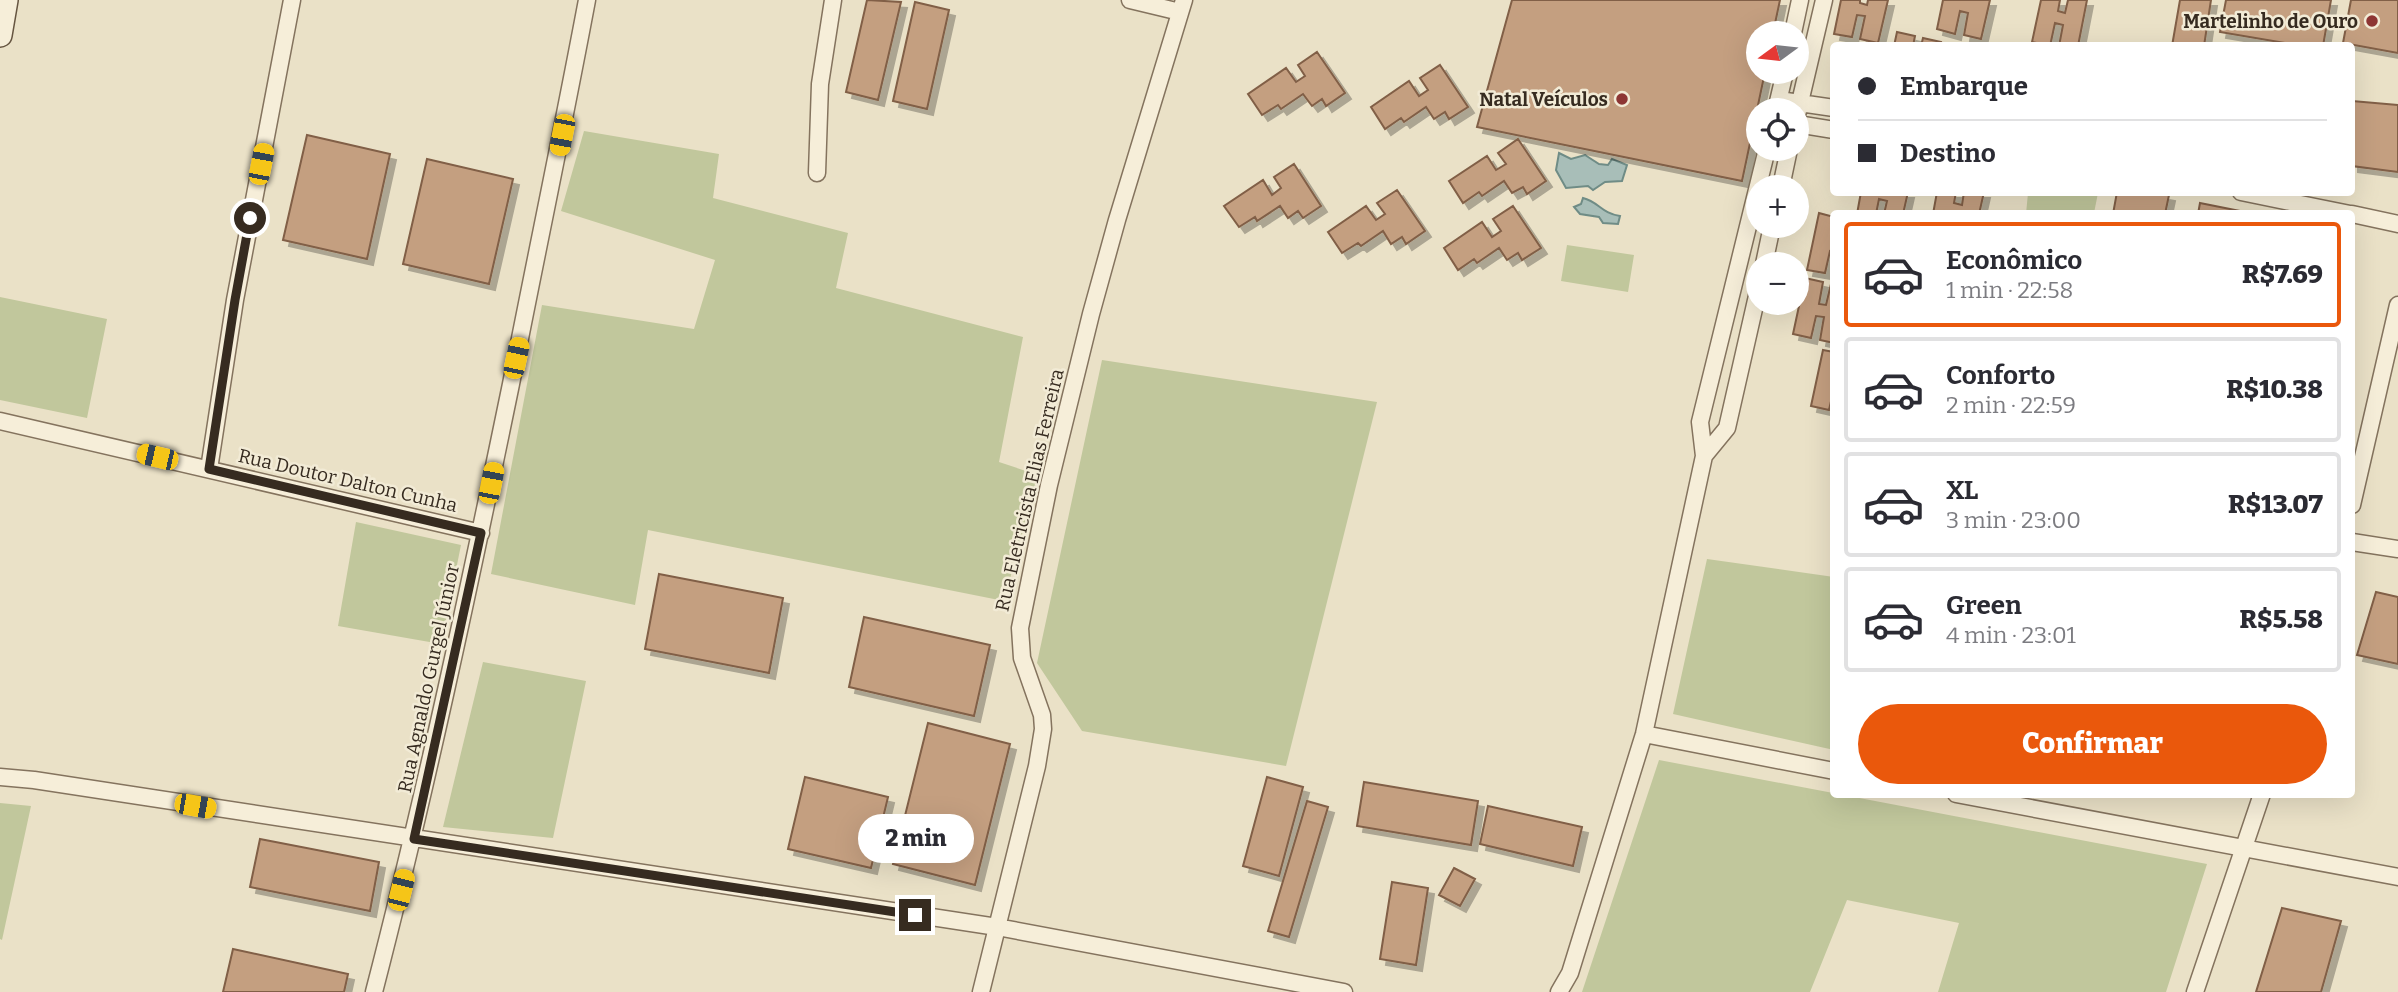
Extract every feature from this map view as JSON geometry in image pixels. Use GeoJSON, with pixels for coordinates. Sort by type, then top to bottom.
{"type":"FeatureCollection","features":[{"type":"Feature","properties":{"kind":"main road"},"geometry":{"type":"LineString","coordinates":[[0,35],[6,0]]}},
{"type":"Feature","properties":{"kind":"street"},"geometry":{"type":"LineString","coordinates":[[209,469],[235,300],[292,0]]}},
{"type":"Feature","properties":{"kind":"street","name":"Rua Agnaldo Gurgel Júnior"},"geometry":{"type":"LineString","coordinates":[[374,992],[414,839],[481,533],[557,162],[587,0]]}},
{"type":"Feature","properties":{"kind":"street"},"geometry":{"type":"LineString","coordinates":[[817,173],[820,84],[833,0]]}},
{"type":"Feature","properties":{"kind":"street"},"geometry":{"type":"LineString","coordinates":[[1130,0],[1182,6]]}},
{"type":"Feature","properties":{"kind":"street"},"geometry":{"type":"LineString","coordinates":[[1796,21],[1800,0]]}},
{"type":"Feature","properties":{"kind":"street"},"geometry":{"type":"LineString","coordinates":[[1801,98],[1824,0]]}},
{"type":"Feature","properties":{"kind":"street","name":"Rua Eletricista Elias Ferreira"},"geometry":{"type":"LineString","coordinates":[[981,992],[1037,766],[1043,729],[1039,704],[1022,658],[1020,628],[1049,485],[1117,220],[1182,6]]}},
{"type":"Feature","properties":{"kind":"street"},"geometry":{"type":"LineString","coordinates":[[1809,108],[1830,108]]}},
{"type":"Feature","properties":{"kind":"street"},"geometry":{"type":"LineString","coordinates":[[1809,126],[1830,129]]}},
{"type":"Feature","properties":{"kind":"street"},"geometry":{"type":"LineString","coordinates":[[1559,992],[1570,973],[1644,734],[1704,456],[1700,422],[1764,161]]}},
{"type":"Feature","properties":{"kind":"street"},"geometry":{"type":"LineString","coordinates":[[2272,196],[2334,210]]}},
{"type":"Feature","properties":{"kind":"street"},"geometry":{"type":"LineString","coordinates":[[2355,215],[2398,224]]}},
{"type":"Feature","properties":{"kind":"street"},"geometry":{"type":"LineString","coordinates":[[2355,492],[2398,305]]}},
{"type":"Feature","properties":{"kind":"street"},"geometry":{"type":"LineString","coordinates":[[1704,456],[1727,428],[1753,315]]}},
{"type":"Feature","properties":{"kind":"street","name":"Rua Doutor Dalton Cunha"},"geometry":{"type":"LineString","coordinates":[[0,421],[481,533]]}},
{"type":"Feature","properties":{"kind":"street"},"geometry":{"type":"LineString","coordinates":[[2355,542],[2398,549]]}},
{"type":"Feature","properties":{"kind":"street"},"geometry":{"type":"LineString","coordinates":[[1644,734],[1830,770]]}},
{"type":"Feature","properties":{"kind":"street"},"geometry":{"type":"LineString","coordinates":[[0,778],[34,780],[997,927],[1344,992]]}},
{"type":"Feature","properties":{"kind":"street"},"geometry":{"type":"LineString","coordinates":[[1977,798],[2398,877]]}},
{"type":"Feature","properties":{"kind":"street"},"geometry":{"type":"LineString","coordinates":[[2195,992],[2261,798]]}},
{"type":"Feature","properties":{"kind":"green space"},"geometry":{"type":"Polygon","coordinates":[[[584,131],[719,154],[713,198],[848,233],[836,288],[1023,337],[999,462],[1038,475],[1004,601],[648,530],[635,605],[491,574],[542,305],[694,329],[715,260],[561,211],[584,131]]]}},
{"type":"Feature","properties":{"kind":"green space"},"geometry":{"type":"Polygon","coordinates":[[[2028,196],[2097,196],[2095,210],[2026,210],[2028,196]]]}},
{"type":"Feature","properties":{"kind":"green space"},"geometry":{"type":"Polygon","coordinates":[[[1567,245],[1634,255],[1628,292],[1561,281],[1567,245]]]}},
{"type":"Feature","properties":{"kind":"green space"},"geometry":{"type":"Polygon","coordinates":[[[0,297],[107,319],[87,418],[0,400],[0,297]]]}},
{"type":"Feature","properties":{"kind":"green space"},"geometry":{"type":"Polygon","coordinates":[[[1102,360],[1377,402],[1286,766],[1082,731],[1037,663],[1102,360]]]}},
{"type":"Feature","properties":{"kind":"green space"},"geometry":{"type":"Polygon","coordinates":[[[356,522],[461,545],[441,644],[338,626],[356,522]]]}},
{"type":"Feature","properties":{"kind":"green space"},"geometry":{"type":"Polygon","coordinates":[[[1707,559],[1830,576],[1830,749],[1673,714],[1707,559]]]}},
{"type":"Feature","properties":{"kind":"green space"},"geometry":{"type":"Polygon","coordinates":[[[483,662],[586,681],[553,838],[443,827],[483,662]]]}},
{"type":"Feature","properties":{"kind":"green space"},"geometry":{"type":"Polygon","coordinates":[[[1659,760],[1830,792],[1830,798],[1859,798],[2207,864],[2166,992],[1938,992],[1959,923],[1847,900],[1810,992],[1582,992],[1659,760]]]}},
{"type":"Feature","properties":{"kind":"green space"},"geometry":{"type":"Polygon","coordinates":[[[0,803],[31,806],[2,940],[0,939],[0,803]]]}},
{"type":"Feature","properties":{"kind":"water"},"geometry":{"type":"Polygon","coordinates":[[[1559,153],[1571,159],[1585,155],[1599,164],[1608,165],[1612,159],[1627,165],[1622,181],[1605,182],[1593,190],[1588,186],[1566,188],[1556,170],[1559,153]]]}},
{"type":"Feature","properties":{"kind":"water"},"geometry":{"type":"Polygon","coordinates":[[[1583,198],[1620,216],[1618,224],[1603,223],[1599,217],[1580,214],[1574,207],[1581,204],[1583,198]]]}},
{"type":"Feature","properties":{"kind":"building"},"geometry":{"type":"Polygon","coordinates":[[[867,0],[901,2],[878,100],[846,92],[867,0]]]}},
{"type":"Feature","properties":{"kind":"building","name":"Natal Veículos"},"geometry":{"type":"Polygon","coordinates":[[[1512,0],[1780,0],[1776,21],[1746,21],[1746,84],[1762,84],[1760,98],[1746,98],[1746,161],[1742,181],[1477,127],[1512,0]]]}},
{"type":"Feature","properties":{"kind":"building"},"geometry":{"type":"Polygon","coordinates":[[[1841,0],[1860,0],[1860,3],[1867,5],[1868,0],[1888,0],[1878,42],[1860,39],[1865,16],[1857,15],[1852,37],[1834,34],[1841,0]]]}},
{"type":"Feature","properties":{"kind":"building"},"geometry":{"type":"Polygon","coordinates":[[[1943,0],[1990,0],[1981,39],[1964,35],[1968,13],[1960,11],[1955,34],[1937,29],[1943,0]]]}},
{"type":"Feature","properties":{"kind":"building"},"geometry":{"type":"Polygon","coordinates":[[[2041,0],[2060,0],[2058,11],[2065,13],[2068,0],[2087,0],[2079,42],[2060,42],[2063,25],[2055,23],[2051,42],[2032,42],[2041,0]]]}},
{"type":"Feature","properties":{"kind":"building"},"geometry":{"type":"Polygon","coordinates":[[[2180,0],[2211,0],[2205,42],[2173,42],[2180,0]]]}},
{"type":"Feature","properties":{"kind":"building"},"geometry":{"type":"Polygon","coordinates":[[[2226,0],[2331,0],[2324,42],[2279,42],[2220,32],[2226,0]]]}},
{"type":"Feature","properties":{"kind":"building","name":"Martelinho de Ouro"},"geometry":{"type":"Polygon","coordinates":[[[2351,0],[2398,0],[2398,53],[2355,45],[2355,42],[2343,42],[2351,0]]]}},
{"type":"Feature","properties":{"kind":"building"},"geometry":{"type":"Polygon","coordinates":[[[915,2],[949,10],[927,109],[893,101],[915,2]]]}},
{"type":"Feature","properties":{"kind":"building"},"geometry":{"type":"Polygon","coordinates":[[[1897,32],[1915,36],[1914,42],[1895,42],[1897,32]]]}},
{"type":"Feature","properties":{"kind":"building"},"geometry":{"type":"Polygon","coordinates":[[[1923,38],[1941,42],[1922,42],[1923,38]]]}},
{"type":"Feature","properties":{"kind":"building"},"geometry":{"type":"Polygon","coordinates":[[[1317,52],[1345,93],[1326,106],[1322,99],[1312,106],[1303,94],[1281,109],[1278,105],[1262,115],[1248,94],[1286,68],[1296,82],[1305,76],[1298,65],[1317,52]]]}},
{"type":"Feature","properties":{"kind":"building"},"geometry":{"type":"Polygon","coordinates":[[[1440,65],[1468,107],[1449,119],[1445,112],[1434,119],[1426,107],[1404,122],[1401,118],[1385,129],[1371,107],[1409,81],[1419,96],[1428,90],[1420,78],[1440,65]]]}},
{"type":"Feature","properties":{"kind":"building"},"geometry":{"type":"Polygon","coordinates":[[[2355,101],[2398,105],[2398,172],[2355,166],[2355,101]]]}},
{"type":"Feature","properties":{"kind":"building"},"geometry":{"type":"Polygon","coordinates":[[[307,135],[390,154],[367,259],[283,240],[307,135]]]}},
{"type":"Feature","properties":{"kind":"building"},"geometry":{"type":"Polygon","coordinates":[[[1518,139],[1546,181],[1527,194],[1523,187],[1512,193],[1504,181],[1482,196],[1479,192],[1463,203],[1449,181],[1487,156],[1496,170],[1506,164],[1498,153],[1518,139]]]}},
{"type":"Feature","properties":{"kind":"building"},"geometry":{"type":"Polygon","coordinates":[[[427,159],[513,179],[489,284],[403,264],[427,159]]]}},
{"type":"Feature","properties":{"kind":"building"},"geometry":{"type":"Polygon","coordinates":[[[1294,164],[1321,206],[1303,218],[1298,211],[1288,218],[1280,206],[1257,221],[1255,217],[1239,227],[1224,206],[1263,180],[1272,195],[1281,188],[1274,177],[1294,164]]]}},
{"type":"Feature","properties":{"kind":"building"},"geometry":{"type":"Polygon","coordinates":[[[1397,190],[1425,231],[1406,244],[1402,237],[1391,244],[1383,231],[1361,246],[1358,243],[1342,253],[1328,232],[1366,206],[1376,220],[1385,214],[1377,203],[1397,190]]]}},
{"type":"Feature","properties":{"kind":"building"},"geometry":{"type":"Polygon","coordinates":[[[1860,196],[1907,196],[1904,210],[1885,210],[1887,201],[1879,199],[1877,210],[1858,210],[1860,196]]]}},
{"type":"Feature","properties":{"kind":"building"},"geometry":{"type":"Polygon","coordinates":[[[1936,196],[1955,196],[1954,203],[1962,205],[1963,196],[1983,196],[1980,210],[1934,210],[1936,196]]]}},
{"type":"Feature","properties":{"kind":"building"},"geometry":{"type":"Polygon","coordinates":[[[2116,196],[2169,196],[2166,210],[2114,210],[2116,196]]]}},
{"type":"Feature","properties":{"kind":"building"},"geometry":{"type":"Polygon","coordinates":[[[2200,203],[2235,210],[2199,210],[2200,203]]]}},
{"type":"Feature","properties":{"kind":"building"},"geometry":{"type":"Polygon","coordinates":[[[1513,206],[1541,248],[1522,260],[1518,253],[1507,260],[1499,248],[1477,263],[1474,259],[1458,270],[1444,248],[1482,222],[1492,237],[1501,231],[1493,219],[1513,206]]]}},
{"type":"Feature","properties":{"kind":"building"},"geometry":{"type":"Polygon","coordinates":[[[1819,213],[1830,216],[1830,251],[1825,273],[1809,270],[1819,213]]]}},
{"type":"Feature","properties":{"kind":"building"},"geometry":{"type":"Polygon","coordinates":[[[1809,279],[1823,282],[1819,304],[1826,305],[1830,288],[1830,342],[1820,340],[1824,317],[1816,316],[1811,338],[1793,334],[1797,315],[1809,315],[1809,279]]]}},
{"type":"Feature","properties":{"kind":"building"},"geometry":{"type":"Polygon","coordinates":[[[1823,350],[1830,351],[1829,410],[1811,406],[1823,350]]]}},
{"type":"Feature","properties":{"kind":"building"},"geometry":{"type":"Polygon","coordinates":[[[659,574],[783,598],[769,673],[645,649],[659,574]]]}},
{"type":"Feature","properties":{"kind":"building"},"geometry":{"type":"Polygon","coordinates":[[[2376,592],[2398,597],[2398,664],[2357,655],[2376,592]]]}},
{"type":"Feature","properties":{"kind":"building"},"geometry":{"type":"Polygon","coordinates":[[[864,617],[990,645],[974,716],[849,687],[864,617]]]}},
{"type":"Feature","properties":{"kind":"building"},"geometry":{"type":"Polygon","coordinates":[[[928,723],[1010,744],[975,885],[893,864],[928,723]]]}},
{"type":"Feature","properties":{"kind":"building"},"geometry":{"type":"Polygon","coordinates":[[[805,777],[888,797],[871,868],[788,849],[805,777]]]}},
{"type":"Feature","properties":{"kind":"building"},"geometry":{"type":"Polygon","coordinates":[[[1267,777],[1303,787],[1279,876],[1243,866],[1267,777]]]}},
{"type":"Feature","properties":{"kind":"building"},"geometry":{"type":"Polygon","coordinates":[[[1364,782],[1478,801],[1471,845],[1357,826],[1364,782]]]}},
{"type":"Feature","properties":{"kind":"building"},"geometry":{"type":"Polygon","coordinates":[[[1307,801],[1328,807],[1289,937],[1268,931],[1307,801]]]}},
{"type":"Feature","properties":{"kind":"building"},"geometry":{"type":"Polygon","coordinates":[[[1488,806],[1582,827],[1573,866],[1480,844],[1488,806]]]}},
{"type":"Feature","properties":{"kind":"building"},"geometry":{"type":"Polygon","coordinates":[[[260,839],[379,862],[370,911],[250,887],[260,839]]]}},
{"type":"Feature","properties":{"kind":"building"},"geometry":{"type":"Polygon","coordinates":[[[1454,868],[1475,879],[1460,906],[1439,895],[1454,868]]]}},
{"type":"Feature","properties":{"kind":"building"},"geometry":{"type":"Polygon","coordinates":[[[1392,882],[1428,888],[1416,965],[1380,959],[1392,882]]]}},
{"type":"Feature","properties":{"kind":"building"},"geometry":{"type":"Polygon","coordinates":[[[2282,908],[2341,921],[2321,992],[2256,992],[2282,908]]]}},
{"type":"Feature","properties":{"kind":"building"},"geometry":{"type":"Polygon","coordinates":[[[233,949],[348,974],[344,992],[223,992],[233,949]]]}},
{"type":"Feature","properties":{"kind":"place","name":"Martelinho de Ouro"},"geometry":{"type":"Point","coordinates":[2372,21]}},
{"type":"Feature","properties":{"kind":"place","name":"Natal Veículos"},"geometry":{"type":"Point","coordinates":[1622,99]}},
{"type":"Feature","properties":{"kind":"route"},"geometry":{"type":"LineString","coordinates":[[250,218],[209,469],[481,533],[414,839],[915,915]]}}]}
